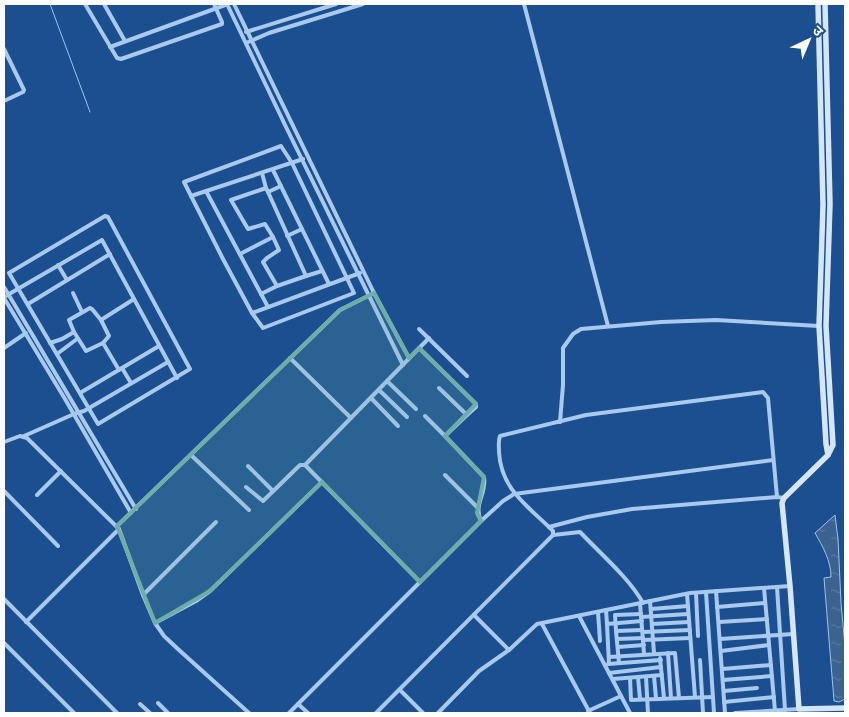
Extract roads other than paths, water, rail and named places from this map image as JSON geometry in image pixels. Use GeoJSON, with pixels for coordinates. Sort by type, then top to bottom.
{"type":"FeatureCollection","features":[{"type":"Feature","properties":{"kind":"street"},"geometry":{"type":"LineString","coordinates":[[85,4],[110,47],[120,60],[222,24],[215,6]]}},
{"type":"Feature","properties":{"kind":"street"},"geometry":{"type":"LineString","coordinates":[[104,4],[125,42]]}},
{"type":"Feature","properties":{"kind":"street"},"geometry":{"type":"LineString","coordinates":[[110,47],[215,6],[228,4],[403,365]]}},
{"type":"Feature","properties":{"kind":"street"},"geometry":{"type":"LineString","coordinates":[[234,4],[374,293],[409,358]]}},
{"type":"Feature","properties":{"kind":"street"},"geometry":{"type":"LineString","coordinates":[[242,34],[336,4]]}},
{"type":"Feature","properties":{"kind":"street"},"geometry":{"type":"LineString","coordinates":[[246,43],[303,22],[363,4]]}},
{"type":"Feature","properties":{"kind":"street"},"geometry":{"type":"LineString","coordinates":[[524,4],[608,326]]}},
{"type":"Feature","properties":{"kind":"street"},"geometry":{"type":"LineString","coordinates":[[818,4],[823,204],[819,326],[828,454]]}},
{"type":"Feature","properties":{"kind":"street"},"geometry":{"type":"LineString","coordinates":[[798,708],[790,586],[782,504],[784,498],[828,454],[833,445],[826,326],[830,204],[825,4]]}},
{"type":"Feature","properties":{"kind":"street"},"geometry":{"type":"LineString","coordinates":[[4,49],[6,57],[24,90],[4,101]]}},
{"type":"Feature","properties":{"kind":"street"},"geometry":{"type":"LineString","coordinates":[[280,146],[283,147],[292,164],[354,292],[353,294],[261,328],[184,183],[185,180],[280,146]]}},
{"type":"Feature","properties":{"kind":"street"},"geometry":{"type":"LineString","coordinates":[[191,196],[309,158]]}},
{"type":"Feature","properties":{"kind":"street"},"geometry":{"type":"LineString","coordinates":[[273,170],[329,284]]}},
{"type":"Feature","properties":{"kind":"street"},"geometry":{"type":"LineString","coordinates":[[262,174],[267,190],[306,276]]}},
{"type":"Feature","properties":{"kind":"street"},"geometry":{"type":"LineString","coordinates":[[277,286],[263,261],[279,250],[272,236],[265,224],[248,230],[231,200],[281,186]]}},
{"type":"Feature","properties":{"kind":"street"},"geometry":{"type":"LineString","coordinates":[[206,191],[268,307]]}},
{"type":"Feature","properties":{"kind":"street"},"geometry":{"type":"LineString","coordinates":[[107,216],[190,367],[189,371],[98,424],[28,304],[9,272],[107,216]]}},
{"type":"Feature","properties":{"kind":"street"},"geometry":{"type":"LineString","coordinates":[[287,236],[302,229]]}},
{"type":"Feature","properties":{"kind":"street"},"geometry":{"type":"LineString","coordinates":[[240,254],[272,236]]}},
{"type":"Feature","properties":{"kind":"street"},"geometry":{"type":"LineString","coordinates":[[5,296],[103,240],[177,378]]}},
{"type":"Feature","properties":{"kind":"street"},"geometry":{"type":"LineString","coordinates":[[28,304],[110,254]]}},
{"type":"Feature","properties":{"kind":"street"},"geometry":{"type":"LineString","coordinates":[[58,265],[67,280]]}},
{"type":"Feature","properties":{"kind":"street"},"geometry":{"type":"LineString","coordinates":[[261,294],[277,286],[322,271]]}},
{"type":"Feature","properties":{"kind":"street"},"geometry":{"type":"LineString","coordinates":[[252,314],[364,272]]}},
{"type":"Feature","properties":{"kind":"street"},"geometry":{"type":"LineString","coordinates":[[4,287],[5,296],[25,333],[136,508]]}},
{"type":"Feature","properties":{"kind":"street"},"geometry":{"type":"LineString","coordinates":[[73,293],[82,312]]}},
{"type":"Feature","properties":{"kind":"street"},"geometry":{"type":"LineString","coordinates":[[26,622],[136,508],[340,310],[374,293]]}},
{"type":"Feature","properties":{"kind":"street"},"geometry":{"type":"LineString","coordinates":[[5,296],[30,331],[131,513]]}},
{"type":"Feature","properties":{"kind":"street"},"geometry":{"type":"LineString","coordinates":[[101,320],[134,299]]}},
{"type":"Feature","properties":{"kind":"street"},"geometry":{"type":"LineString","coordinates":[[91,308],[101,320],[109,336],[87,352],[77,339],[69,320],[82,312],[91,308]]}},
{"type":"Feature","properties":{"kind":"street"},"geometry":{"type":"LineString","coordinates":[[560,422],[564,346],[573,334],[581,329],[716,320],[819,326]]}},
{"type":"Feature","properties":{"kind":"street"},"geometry":{"type":"LineString","coordinates":[[419,329],[467,376]]}},
{"type":"Feature","properties":{"kind":"street"},"geometry":{"type":"LineString","coordinates":[[4,348],[30,331]]}},
{"type":"Feature","properties":{"kind":"street"},"geometry":{"type":"LineString","coordinates":[[50,343],[74,332]]}},
{"type":"Feature","properties":{"kind":"street"},"geometry":{"type":"LineString","coordinates":[[305,465],[429,338]]}},
{"type":"Feature","properties":{"kind":"street"},"geometry":{"type":"LineString","coordinates":[[57,354],[77,339]]}},
{"type":"Feature","properties":{"kind":"street"},"geometry":{"type":"LineString","coordinates":[[103,342],[131,383]]}},
{"type":"Feature","properties":{"kind":"street"},"geometry":{"type":"LineString","coordinates":[[80,393],[159,346]]}},
{"type":"Feature","properties":{"kind":"street"},"geometry":{"type":"LineString","coordinates":[[419,348],[476,404],[476,407],[446,436]]}},
{"type":"Feature","properties":{"kind":"street"},"geometry":{"type":"LineString","coordinates":[[290,358],[351,418]]}},
{"type":"Feature","properties":{"kind":"street"},"geometry":{"type":"LineString","coordinates":[[4,442],[89,408],[168,362]]}},
{"type":"Feature","properties":{"kind":"street"},"geometry":{"type":"LineString","coordinates":[[388,381],[416,409]]}},
{"type":"Feature","properties":{"kind":"street"},"geometry":{"type":"LineString","coordinates":[[439,388],[467,415]]}},
{"type":"Feature","properties":{"kind":"street"},"geometry":{"type":"LineString","coordinates":[[379,390],[407,417]]}},
{"type":"Feature","properties":{"kind":"street"},"geometry":{"type":"LineString","coordinates":[[553,535],[550,527],[514,494],[509,485],[500,463],[499,437],[604,412],[763,392],[768,398],[777,497]]}},
{"type":"Feature","properties":{"kind":"street"},"geometry":{"type":"LineString","coordinates":[[370,398],[398,426]]}},
{"type":"Feature","properties":{"kind":"street"},"geometry":{"type":"LineString","coordinates":[[425,416],[484,477],[478,508],[480,518]]}},
{"type":"Feature","properties":{"kind":"street"},"geometry":{"type":"LineString","coordinates":[[23,436],[118,528],[142,594],[164,636],[249,713]]}},
{"type":"Feature","properties":{"kind":"street"},"geometry":{"type":"LineString","coordinates":[[191,455],[249,510]]}},
{"type":"Feature","properties":{"kind":"street"},"geometry":{"type":"LineString","coordinates":[[290,713],[420,582],[480,518],[514,494],[774,460]]}},
{"type":"Feature","properties":{"kind":"street"},"geometry":{"type":"LineString","coordinates":[[246,487],[262,501],[300,464],[305,465],[420,582]]}},
{"type":"Feature","properties":{"kind":"street"},"geometry":{"type":"LineString","coordinates":[[248,466],[273,491]]}},
{"type":"Feature","properties":{"kind":"street"},"geometry":{"type":"LineString","coordinates":[[37,495],[61,471]]}},
{"type":"Feature","properties":{"kind":"street"},"geometry":{"type":"LineString","coordinates":[[445,475],[478,508]]}},
{"type":"Feature","properties":{"kind":"street"},"geometry":{"type":"LineString","coordinates":[[155,622],[196,601],[210,591],[322,482]]}},
{"type":"Feature","properties":{"kind":"street"},"geometry":{"type":"LineString","coordinates":[[4,493],[58,546]]}},
{"type":"Feature","properties":{"kind":"street"},"geometry":{"type":"LineString","coordinates":[[550,527],[587,517],[632,509],[777,497],[784,498]]}},
{"type":"Feature","properties":{"kind":"street"},"geometry":{"type":"LineString","coordinates":[[142,594],[216,522]]}},
{"type":"Feature","properties":{"kind":"street"},"geometry":{"type":"LineString","coordinates":[[376,713],[553,535],[580,532],[639,595],[642,603],[641,617],[644,654]]}},
{"type":"Feature","properties":{"kind":"street"},"geometry":{"type":"LineString","coordinates":[[438,713],[479,671],[509,650],[536,625],[687,594],[790,586]]}},
{"type":"Feature","properties":{"kind":"street"},"geometry":{"type":"LineString","coordinates":[[776,587],[785,710]]}},
{"type":"Feature","properties":{"kind":"street"},"geometry":{"type":"LineString","coordinates":[[764,588],[775,711]]}},
{"type":"Feature","properties":{"kind":"street"},"geometry":{"type":"LineString","coordinates":[[716,591],[725,713]]}},
{"type":"Feature","properties":{"kind":"street"},"geometry":{"type":"LineString","coordinates":[[706,592],[714,713]]}},
{"type":"Feature","properties":{"kind":"street"},"geometry":{"type":"LineString","coordinates":[[696,593],[698,636]]}},
{"type":"Feature","properties":{"kind":"street"},"geometry":{"type":"LineString","coordinates":[[687,594],[695,697]]}},
{"type":"Feature","properties":{"kind":"street"},"geometry":{"type":"LineString","coordinates":[[4,599],[117,713]]}},
{"type":"Feature","properties":{"kind":"street"},"geometry":{"type":"LineString","coordinates":[[650,601],[654,654]]}},
{"type":"Feature","properties":{"kind":"street"},"geometry":{"type":"LineString","coordinates":[[717,607],[765,603]]}},
{"type":"Feature","properties":{"kind":"street"},"geometry":{"type":"LineString","coordinates":[[651,609],[688,606]]}},
{"type":"Feature","properties":{"kind":"street"},"geometry":{"type":"LineString","coordinates":[[615,609],[619,663]]}},
{"type":"Feature","properties":{"kind":"street"},"geometry":{"type":"LineString","coordinates":[[606,610],[609,657],[607,664]]}},
{"type":"Feature","properties":{"kind":"street"},"geometry":{"type":"LineString","coordinates":[[598,612],[600,641]]}},
{"type":"Feature","properties":{"kind":"street"},"geometry":{"type":"LineString","coordinates":[[607,624],[641,617],[688,614]]}},
{"type":"Feature","properties":{"kind":"street"},"geometry":{"type":"LineString","coordinates":[[474,615],[509,650]]}},
{"type":"Feature","properties":{"kind":"street"},"geometry":{"type":"LineString","coordinates":[[615,615],[641,617]]}},
{"type":"Feature","properties":{"kind":"street"},"geometry":{"type":"LineString","coordinates":[[579,616],[607,664],[609,674],[630,713]]}},
{"type":"Feature","properties":{"kind":"street"},"geometry":{"type":"LineString","coordinates":[[718,622],[767,619]]}},
{"type":"Feature","properties":{"kind":"street"},"geometry":{"type":"LineString","coordinates":[[652,624],[689,622]]}},
{"type":"Feature","properties":{"kind":"street"},"geometry":{"type":"LineString","coordinates":[[542,624],[589,712],[621,696]]}},
{"type":"Feature","properties":{"kind":"street"},"geometry":{"type":"LineString","coordinates":[[616,631],[690,630]]}},
{"type":"Feature","properties":{"kind":"street"},"geometry":{"type":"LineString","coordinates":[[720,638],[793,634]]}},
{"type":"Feature","properties":{"kind":"street"},"geometry":{"type":"LineString","coordinates":[[618,647],[643,641],[690,638]]}},
{"type":"Feature","properties":{"kind":"street"},"geometry":{"type":"LineString","coordinates":[[617,639],[643,641]]}},
{"type":"Feature","properties":{"kind":"street"},"geometry":{"type":"LineString","coordinates":[[4,643],[74,713]]}},
{"type":"Feature","properties":{"kind":"street"},"geometry":{"type":"LineString","coordinates":[[721,651],[769,645]]}},
{"type":"Feature","properties":{"kind":"street"},"geometry":{"type":"LineString","coordinates":[[609,657],[674,652],[676,654],[680,698]]}},
{"type":"Feature","properties":{"kind":"street"},"geometry":{"type":"LineString","coordinates":[[660,653],[664,698]]}},
{"type":"Feature","properties":{"kind":"street"},"geometry":{"type":"LineString","coordinates":[[668,653],[671,698]]}},
{"type":"Feature","properties":{"kind":"street"},"geometry":{"type":"LineString","coordinates":[[607,664],[661,660]]}},
{"type":"Feature","properties":{"kind":"street"},"geometry":{"type":"LineString","coordinates":[[700,660],[703,713]]}},
{"type":"Feature","properties":{"kind":"street"},"geometry":{"type":"LineString","coordinates":[[722,669],[771,665]]}},
{"type":"Feature","properties":{"kind":"street"},"geometry":{"type":"LineString","coordinates":[[609,674],[661,668]]}},
{"type":"Feature","properties":{"kind":"street"},"geometry":{"type":"LineString","coordinates":[[613,680],[662,675]]}},
{"type":"Feature","properties":{"kind":"street"},"geometry":{"type":"LineString","coordinates":[[646,676],[648,713]]}},
{"type":"Feature","properties":{"kind":"street"},"geometry":{"type":"LineString","coordinates":[[654,676],[656,698]]}},
{"type":"Feature","properties":{"kind":"street"},"geometry":{"type":"LineString","coordinates":[[723,680],[772,676]]}},
{"type":"Feature","properties":{"kind":"street"},"geometry":{"type":"LineString","coordinates":[[638,677],[640,699]]}},
{"type":"Feature","properties":{"kind":"street"},"geometry":{"type":"LineString","coordinates":[[630,678],[631,700]]}},
{"type":"Feature","properties":{"kind":"street"},"geometry":{"type":"LineString","coordinates":[[724,691],[757,688]]}},
{"type":"Feature","properties":{"kind":"street"},"geometry":{"type":"LineString","coordinates":[[400,690],[423,713]]}},
{"type":"Feature","properties":{"kind":"street"},"geometry":{"type":"LineString","coordinates":[[626,705],[631,700],[640,699],[712,697]]}},
{"type":"Feature","properties":{"kind":"street"},"geometry":{"type":"LineString","coordinates":[[724,702],[774,697]]}},
{"type":"Feature","properties":{"kind":"street"},"geometry":{"type":"LineString","coordinates":[[158,703],[168,713]]}},
{"type":"Feature","properties":{"kind":"street"},"geometry":{"type":"LineString","coordinates":[[140,704],[150,713]]}},
{"type":"Feature","properties":{"kind":"street"},"geometry":{"type":"LineString","coordinates":[[298,704],[308,713]]}},
{"type":"Feature","properties":{"kind":"street"},"geometry":{"type":"LineString","coordinates":[[735,713],[798,708],[845,708]]}},
{"type":"Feature","properties":{"kind":"water"},"geometry":{"type":"Polygon","coordinates":[[[835,515],[845,646],[845,699],[839,702],[834,701],[824,578],[831,577],[831,571],[826,554],[815,533],[835,515]]]}},
{"type":"Feature","properties":{"kind":"waterway"},"geometry":{"type":"LineString","coordinates":[[50,4],[90,112]]}}]}
